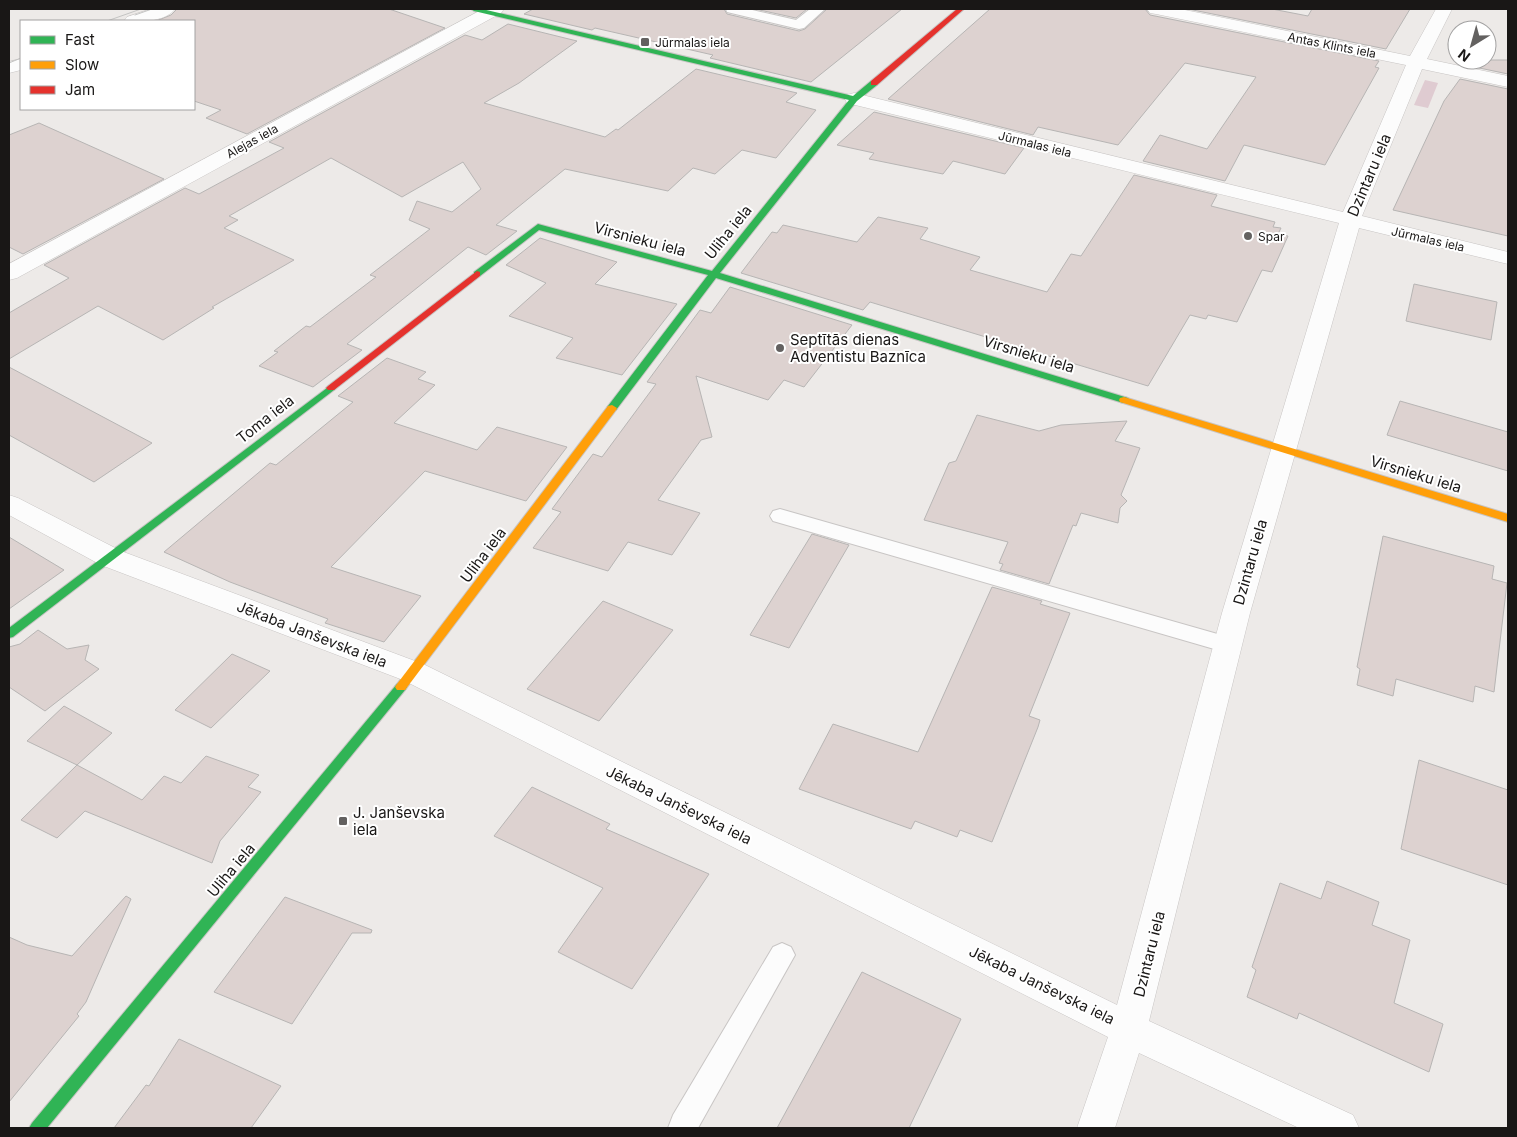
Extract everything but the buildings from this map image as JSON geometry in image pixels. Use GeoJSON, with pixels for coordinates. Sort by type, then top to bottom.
{"type":"FeatureCollection","features":[{"type":"Feature","properties":{"kind":"street"},"geometry":{"type":"LineString","coordinates":[[136,20],[166,9]]}},
{"type":"Feature","properties":{"kind":"street","name":"Uliha iela"},"geometry":{"type":"LineString","coordinates":[[37,1128],[414,672],[714,274],[854,99],[961,9]]}},
{"type":"Feature","properties":{"kind":"street","name":"Antas Klints iela"},"geometry":{"type":"LineString","coordinates":[[1156,9],[1508,81]]}},
{"type":"Feature","properties":{"kind":"street","name":"Dzintaru iela"},"geometry":{"type":"LineString","coordinates":[[1096,1128],[1129,1028],[1228,645],[1282,448],[1350,221],[1416,62],[1444,9]]}},
{"type":"Feature","properties":{"kind":"street","name":"Jūrmalas iela"},"geometry":{"type":"LineString","coordinates":[[486,10],[1508,258]]}},
{"type":"Feature","properties":{"kind":"street","name":"Alejas iela"},"geometry":{"type":"LineString","coordinates":[[9,273],[486,10]]}},
{"type":"Feature","properties":{"kind":"street","name":"Virsnieku iela"},"geometry":{"type":"LineString","coordinates":[[538,227],[714,274],[1508,518]]}},
{"type":"Feature","properties":{"kind":"street","name":"Toma iela"},"geometry":{"type":"LineString","coordinates":[[9,634],[111,558],[538,227]]}},
{"type":"Feature","properties":{"kind":"street","name":"Jēkaba Janševska iela"},"geometry":{"type":"LineString","coordinates":[[9,504],[111,558],[414,672],[1129,1028],[1340,1128]]}},
{"type":"Feature","properties":{"kind":"lane"},"geometry":{"type":"LineString","coordinates":[[732,9],[799,25],[818,9]]}},
{"type":"Feature","properties":{"kind":"lane"},"geometry":{"type":"LineString","coordinates":[[780,516],[1228,645]]}},
{"type":"Feature","properties":{"kind":"lane"},"geometry":{"type":"LineString","coordinates":[[683,1128],[782,955]]}},
{"type":"Feature","properties":{"kind":"shaded area"},"geometry":{"type":"Polygon","coordinates":[[[1425,80],[1438,83],[1428,108],[1414,105],[1425,80]]]}},
{"type":"Feature","properties":{"kind":"tram line"},"geometry":{"type":"LineString","coordinates":[[110,20],[141,9]]}},
{"type":"Feature","properties":{"kind":"tram line"},"geometry":{"type":"LineString","coordinates":[[135,15],[152,9]]}},
{"type":"Feature","properties":{"kind":"tram line"},"geometry":{"type":"LineString","coordinates":[[9,63],[20,58]]}},
{"type":"Feature","properties":{"kind":"traffic: fast"},"geometry":{"type":"LineString","coordinates":[[474,9],[854,99]]}},
{"type":"Feature","properties":{"kind":"traffic: fast"},"geometry":{"type":"LineString","coordinates":[[612,408],[714,274],[854,99],[874,83]]}},
{"type":"Feature","properties":{"kind":"traffic: fast"},"geometry":{"type":"LineString","coordinates":[[477,274],[538,227],[728,278],[1124,400]]}},
{"type":"Feature","properties":{"kind":"traffic: fast"},"geometry":{"type":"LineString","coordinates":[[9,634],[331,388]]}},
{"type":"Feature","properties":{"kind":"traffic: fast"},"geometry":{"type":"LineString","coordinates":[[37,1128],[401,687]]}},
{"type":"Feature","properties":{"kind":"traffic: slow"},"geometry":{"type":"LineString","coordinates":[[1124,400],[1508,518]]}},
{"type":"Feature","properties":{"kind":"traffic: slow"},"geometry":{"type":"LineString","coordinates":[[401,687],[612,408]]}},
{"type":"Feature","properties":{"kind":"traffic: jam"},"geometry":{"type":"LineString","coordinates":[[874,83],[961,9]]}},
{"type":"Feature","properties":{"kind":"traffic: jam"},"geometry":{"type":"LineString","coordinates":[[331,388],[477,274]]}},
{"type":"Feature","properties":{"kind":"place","name":"Jūrmalas iela"},"geometry":{"type":"Point","coordinates":[645,42]}},
{"type":"Feature","properties":{"kind":"place","name":"Spar"},"geometry":{"type":"Point","coordinates":[1248,236]}},
{"type":"Feature","properties":{"kind":"place","name":"Septītās dienas Adventistu Baznīca"},"geometry":{"type":"Point","coordinates":[780,348]}},
{"type":"Feature","properties":{"kind":"place","name":"J. Janševska iela"},"geometry":{"type":"Point","coordinates":[343,821]}}]}
